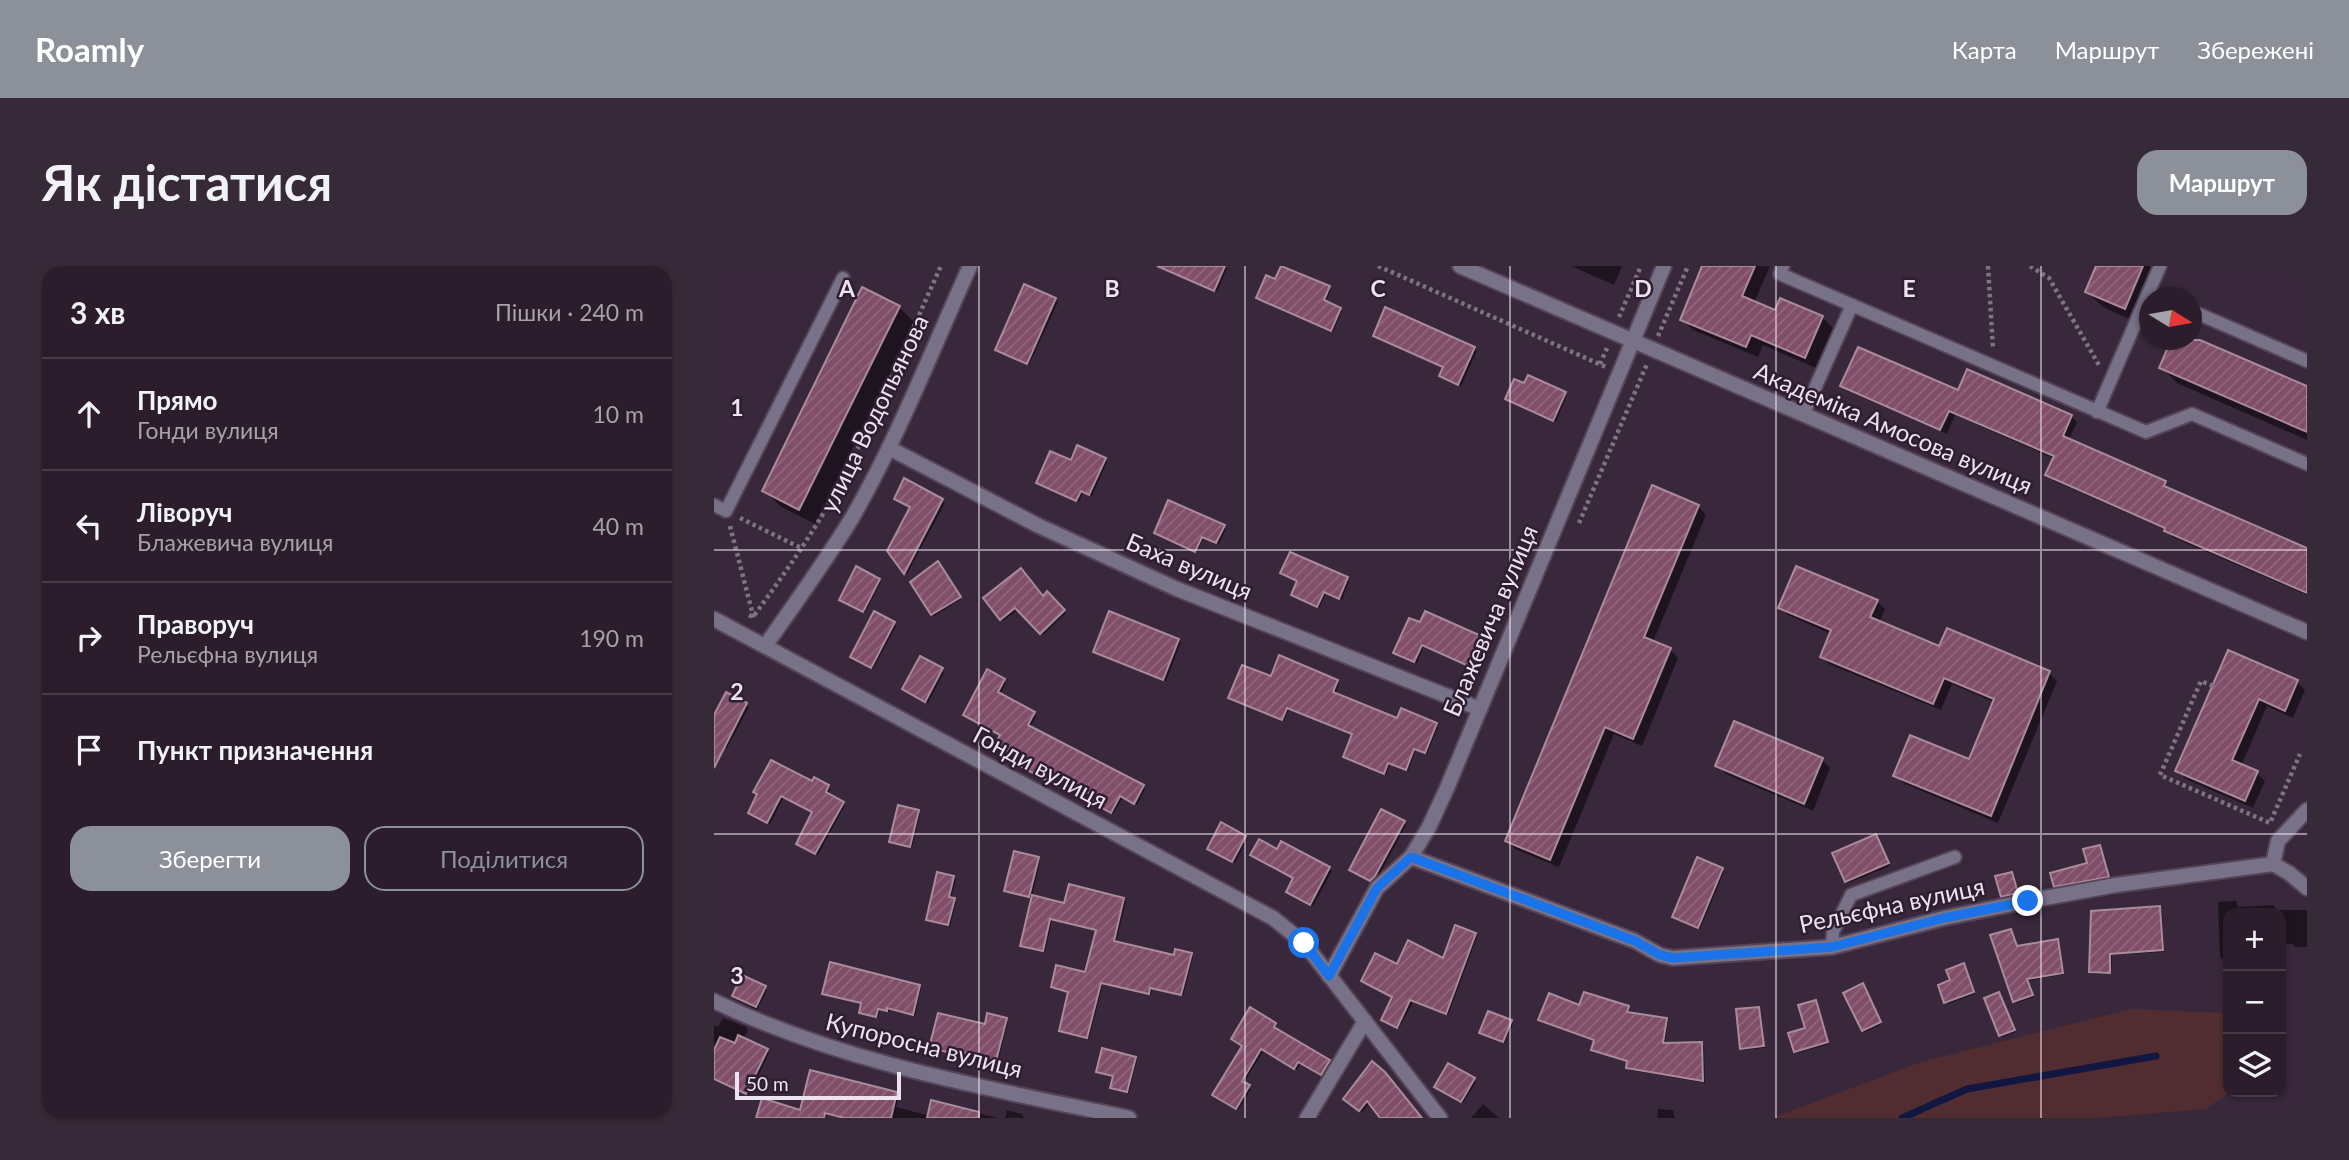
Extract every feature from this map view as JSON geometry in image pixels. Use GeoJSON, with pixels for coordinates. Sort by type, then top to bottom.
{"type":"FeatureCollection","features":[{"type":"Feature","properties":{"kind":"street","name":"улица Водопьянова"},"geometry":{"type":"LineString","coordinates":[[765,646],[818,572],[852,517],[889,448],[970,266]]}},
{"type":"Feature","properties":{"kind":"street","name":"Академіка Амосова вулиця"},"geometry":{"type":"LineString","coordinates":[[1461,266],[2307,632]]}},
{"type":"Feature","properties":{"kind":"street","name":"Блажевича вулиця"},"geometry":{"type":"LineString","coordinates":[[1329,976],[1377,888],[1411,857],[1442,798],[1664,266]]}},
{"type":"Feature","properties":{"kind":"street","name":"Баха вулиця"},"geometry":{"type":"LineString","coordinates":[[889,448],[1037,525],[1177,589],[1480,709]]}},
{"type":"Feature","properties":{"kind":"street","name":"Гонди вулиця"},"geometry":{"type":"LineString","coordinates":[[714,619],[1273,918],[1304,943],[1329,976]]}},
{"type":"Feature","properties":{"kind":"street"},"geometry":{"type":"LineString","coordinates":[[2307,810],[2278,841],[2273,864],[2307,888]]}},
{"type":"Feature","properties":{"kind":"street","name":"Рельєфна вулиця"},"geometry":{"type":"LineString","coordinates":[[1411,857],[1635,941],[1660,955],[1673,958],[1832,947],[1944,918],[2028,901],[2273,864]]}},
{"type":"Feature","properties":{"kind":"street"},"geometry":{"type":"LineString","coordinates":[[1329,976],[1440,1118]]}},
{"type":"Feature","properties":{"kind":"street","name":"Купоросна вулиця"},"geometry":{"type":"LineString","coordinates":[[714,1001],[763,1024],[846,1053],[932,1076],[1129,1118]]}},
{"type":"Feature","properties":{"kind":"street"},"geometry":{"type":"LineString","coordinates":[[1307,1118],[1365,1021]]}},
{"type":"Feature","properties":{"kind":"lane"},"geometry":{"type":"LineString","coordinates":[[1783,266],[1780,274],[2146,432],[2192,414],[2307,464]]}},
{"type":"Feature","properties":{"kind":"lane"},"geometry":{"type":"LineString","coordinates":[[2156,287],[2160,266]]}},
{"type":"Feature","properties":{"kind":"lane"},"geometry":{"type":"LineString","coordinates":[[714,505],[726,511],[843,278]]}},
{"type":"Feature","properties":{"kind":"lane"},"geometry":{"type":"LineString","coordinates":[[1803,415],[1852,305]]}},
{"type":"Feature","properties":{"kind":"lane"},"geometry":{"type":"LineString","coordinates":[[2202,315],[2307,361]]}},
{"type":"Feature","properties":{"kind":"lane"},"geometry":{"type":"LineString","coordinates":[[2097,412],[2139,325]]}},
{"type":"Feature","properties":{"kind":"lane"},"geometry":{"type":"LineString","coordinates":[[1832,947],[1833,932],[1851,895],[1955,857]]}},
{"type":"Feature","properties":{"kind":"path"},"geometry":{"type":"LineString","coordinates":[[753,617],[829,503],[865,436],[937,275],[938,266]]}},
{"type":"Feature","properties":{"kind":"path"},"geometry":{"type":"LineString","coordinates":[[1378,266],[1640,381]]}},
{"type":"Feature","properties":{"kind":"path"},"geometry":{"type":"LineString","coordinates":[[1988,266],[1994,367]]}},
{"type":"Feature","properties":{"kind":"path"},"geometry":{"type":"LineString","coordinates":[[2030,266],[2049,278],[2110,383]]}},
{"type":"Feature","properties":{"kind":"path"},"geometry":{"type":"LineString","coordinates":[[726,511],[801,548]]}},
{"type":"Feature","properties":{"kind":"path"},"geometry":{"type":"LineString","coordinates":[[726,511],[753,617],[765,646]]}},
{"type":"Feature","properties":{"kind":"path"},"geometry":{"type":"LineString","coordinates":[[2213,686],[2201,681],[2160,775],[2270,824],[2300,754]]}},
{"type":"Feature","properties":{"kind":"shaded area"},"geometry":{"type":"Polygon","coordinates":[[[2132,1009],[2223,1014],[2223,1097],[2206,1109],[2095,1118],[1772,1118],[1921,1062],[2132,1009]]]}},
{"type":"Feature","properties":{"kind":"building"},"geometry":{"type":"Polygon","coordinates":[[[1157,266],[1225,266],[1214,291],[1157,266]]]}},
{"type":"Feature","properties":{"kind":"building"},"geometry":{"type":"Polygon","coordinates":[[[1281,266],[1330,286],[1324,300],[1341,308],[1331,331],[1256,298],[1266,275],[1275,279],[1281,266]]]}},
{"type":"Feature","properties":{"kind":"building"},"geometry":{"type":"Polygon","coordinates":[[[1702,266],[1755,266],[1742,296],[1775,310],[1780,298],[1823,316],[1805,358],[1751,335],[1746,347],[1680,320],[1702,266]]]}},
{"type":"Feature","properties":{"kind":"building"},"geometry":{"type":"Polygon","coordinates":[[[2096,266],[2143,266],[2125,309],[2085,292],[2096,266]]]}},
{"type":"Feature","properties":{"kind":"building"},"geometry":{"type":"Polygon","coordinates":[[[1024,284],[1056,298],[1027,364],[995,350],[1024,284]]]}},
{"type":"Feature","properties":{"kind":"building"},"geometry":{"type":"Polygon","coordinates":[[[862,287],[900,306],[799,510],[762,491],[862,287]]]}},
{"type":"Feature","properties":{"kind":"building"},"geometry":{"type":"Polygon","coordinates":[[[1385,307],[1475,347],[1458,385],[1439,376],[1443,367],[1373,336],[1385,307]]]}},
{"type":"Feature","properties":{"kind":"building"},"geometry":{"type":"Polygon","coordinates":[[[2202,341],[2307,386],[2307,432],[2159,368],[2167,350],[2202,350],[2202,341]]]}},
{"type":"Feature","properties":{"kind":"building"},"geometry":{"type":"Polygon","coordinates":[[[1858,347],[1958,390],[1967,369],[2072,415],[2063,436],[2166,481],[2164,486],[2307,548],[2307,593],[2164,531],[2165,528],[2045,475],[2054,456],[1949,411],[1940,430],[1840,386],[1858,347]]]}},
{"type":"Feature","properties":{"kind":"building"},"geometry":{"type":"Polygon","coordinates":[[[1528,375],[1566,392],[1553,421],[1505,399],[1514,379],[1524,383],[1528,375]]]}},
{"type":"Feature","properties":{"kind":"building"},"geometry":{"type":"Polygon","coordinates":[[[1077,445],[1106,458],[1089,495],[1081,491],[1076,501],[1036,483],[1050,451],[1071,460],[1077,445]]]}},
{"type":"Feature","properties":{"kind":"building"},"geometry":{"type":"Polygon","coordinates":[[[904,478],[943,499],[904,574],[887,551],[910,507],[894,499],[904,478]]]}},
{"type":"Feature","properties":{"kind":"building"},"geometry":{"type":"Polygon","coordinates":[[[1652,485],[1699,505],[1644,637],[1671,648],[1633,739],[1605,727],[1550,860],[1505,841],[1652,485]]]}},
{"type":"Feature","properties":{"kind":"building"},"geometry":{"type":"Polygon","coordinates":[[[1168,500],[1225,525],[1216,543],[1202,537],[1195,552],[1154,533],[1168,500]]]}},
{"type":"Feature","properties":{"kind":"building"},"geometry":{"type":"Polygon","coordinates":[[[1290,552],[1348,577],[1339,599],[1324,592],[1317,607],[1291,595],[1297,581],[1280,573],[1290,552]]]}},
{"type":"Feature","properties":{"kind":"building"},"geometry":{"type":"Polygon","coordinates":[[[938,561],[961,597],[931,615],[910,582],[938,561]]]}},
{"type":"Feature","properties":{"kind":"building"},"geometry":{"type":"Polygon","coordinates":[[[856,566],[880,579],[863,612],[839,600],[856,566]]]}},
{"type":"Feature","properties":{"kind":"building"},"geometry":{"type":"Polygon","coordinates":[[[1796,566],[1878,600],[1870,617],[1939,646],[1947,628],[2050,671],[1991,816],[1893,776],[1910,735],[1969,759],[1994,699],[1944,678],[1933,704],[1820,657],[1831,630],[1778,608],[1796,566]]]}},
{"type":"Feature","properties":{"kind":"building"},"geometry":{"type":"Polygon","coordinates":[[[1021,568],[1043,596],[1047,591],[1065,610],[1040,634],[1015,608],[1000,620],[983,598],[1021,568]]]}},
{"type":"Feature","properties":{"kind":"building"},"geometry":{"type":"Polygon","coordinates":[[[874,611],[895,622],[871,668],[850,657],[874,611]]]}},
{"type":"Feature","properties":{"kind":"building"},"geometry":{"type":"Polygon","coordinates":[[[1109,611],[1179,639],[1163,680],[1093,652],[1109,611]]]}},
{"type":"Feature","properties":{"kind":"building"},"geometry":{"type":"Polygon","coordinates":[[[1425,611],[1488,639],[1475,669],[1422,645],[1414,662],[1393,653],[1409,618],[1420,622],[1425,611]]]}},
{"type":"Feature","properties":{"kind":"building"},"geometry":{"type":"Polygon","coordinates":[[[2228,650],[2298,680],[2285,711],[2259,699],[2232,760],[2258,771],[2245,801],[2175,771],[2228,650]]]}},
{"type":"Feature","properties":{"kind":"building"},"geometry":{"type":"Polygon","coordinates":[[[1279,655],[1338,680],[1333,692],[1397,718],[1401,708],[1437,723],[1425,753],[1414,749],[1406,770],[1388,763],[1384,774],[1343,757],[1352,734],[1287,708],[1282,720],[1228,698],[1242,665],[1271,676],[1279,655]]]}},
{"type":"Feature","properties":{"kind":"building"},"geometry":{"type":"Polygon","coordinates":[[[920,656],[943,668],[925,702],[902,689],[920,656]]]}},
{"type":"Feature","properties":{"kind":"building"},"geometry":{"type":"Polygon","coordinates":[[[987,669],[1005,679],[998,692],[1035,712],[1028,725],[1144,785],[1134,804],[1120,796],[1111,813],[1093,803],[1096,797],[1050,773],[1046,780],[1018,765],[1021,759],[995,745],[1000,735],[963,715],[987,669]]]}},
{"type":"Feature","properties":{"kind":"building"},"geometry":{"type":"Polygon","coordinates":[[[726,692],[747,703],[714,768],[714,715],[726,692]]]}},
{"type":"Feature","properties":{"kind":"building"},"geometry":{"type":"Polygon","coordinates":[[[1734,721],[1823,758],[1804,804],[1715,766],[1734,721]]]}},
{"type":"Feature","properties":{"kind":"building"},"geometry":{"type":"Polygon","coordinates":[[[771,760],[812,781],[814,777],[829,785],[826,792],[844,802],[815,854],[796,844],[812,812],[781,796],[767,823],[748,813],[757,794],[753,792],[771,760]]]}},
{"type":"Feature","properties":{"kind":"building"},"geometry":{"type":"Polygon","coordinates":[[[898,805],[919,810],[910,847],[889,842],[898,805]]]}},
{"type":"Feature","properties":{"kind":"building"},"geometry":{"type":"Polygon","coordinates":[[[1381,809],[1405,821],[1370,881],[1349,870],[1381,809]]]}},
{"type":"Feature","properties":{"kind":"building"},"geometry":{"type":"Polygon","coordinates":[[[1221,822],[1246,836],[1232,862],[1207,849],[1221,822]]]}},
{"type":"Feature","properties":{"kind":"building"},"geometry":{"type":"Polygon","coordinates":[[[1876,834],[1889,863],[1845,882],[1832,853],[1876,834]]]}},
{"type":"Feature","properties":{"kind":"building"},"geometry":{"type":"Polygon","coordinates":[[[1259,839],[1277,849],[1281,841],[1330,867],[1310,905],[1286,892],[1293,878],[1250,855],[1259,839]]]}},
{"type":"Feature","properties":{"kind":"building"},"geometry":{"type":"Polygon","coordinates":[[[2100,845],[2109,877],[2054,887],[2050,873],[2087,863],[2083,849],[2100,845]]]}},
{"type":"Feature","properties":{"kind":"building"},"geometry":{"type":"Polygon","coordinates":[[[1014,851],[1039,857],[1029,897],[1004,891],[1014,851]]]}},
{"type":"Feature","properties":{"kind":"building"},"geometry":{"type":"Polygon","coordinates":[[[1697,857],[1723,868],[1698,928],[1672,917],[1697,857]]]}},
{"type":"Feature","properties":{"kind":"building"},"geometry":{"type":"Polygon","coordinates":[[[937,872],[954,876],[949,897],[955,898],[948,925],[926,920],[937,872]]]}},
{"type":"Feature","properties":{"kind":"building"},"geometry":{"type":"Polygon","coordinates":[[[2012,872],[2018,893],[2001,897],[1995,876],[2012,872]]]}},
{"type":"Feature","properties":{"kind":"building"},"geometry":{"type":"Polygon","coordinates":[[[1069,884],[1124,898],[1114,941],[1174,955],[1175,949],[1192,953],[1181,995],[1150,988],[1149,994],[1101,983],[1087,1038],[1059,1031],[1068,992],[1051,987],[1056,965],[1085,972],[1096,930],[1050,919],[1043,951],[1020,946],[1032,895],[1064,903],[1069,884]]]}},
{"type":"Feature","properties":{"kind":"building"},"geometry":{"type":"Polygon","coordinates":[[[2160,906],[2163,950],[2110,954],[2110,973],[2089,972],[2091,911],[2160,906]]]}},
{"type":"Feature","properties":{"kind":"building"},"geometry":{"type":"Polygon","coordinates":[[[1455,925],[1476,933],[1446,1014],[1410,1000],[1397,1028],[1381,1020],[1392,997],[1361,981],[1375,953],[1397,964],[1408,940],[1443,958],[1455,925]]]}},
{"type":"Feature","properties":{"kind":"building"},"geometry":{"type":"Polygon","coordinates":[[[2011,929],[2017,946],[2058,939],[2063,973],[2027,979],[2033,995],[2013,1002],[1990,935],[2011,929]]]}},
{"type":"Feature","properties":{"kind":"building"},"geometry":{"type":"Polygon","coordinates":[[[830,962],[920,985],[913,1015],[887,1008],[887,1011],[878,1009],[876,1017],[859,1013],[861,1003],[822,994],[830,962]]]}},
{"type":"Feature","properties":{"kind":"building"},"geometry":{"type":"Polygon","coordinates":[[[1964,963],[1974,992],[1944,1003],[1938,985],[1950,980],[1946,970],[1964,963]]]}},
{"type":"Feature","properties":{"kind":"building"},"geometry":{"type":"Polygon","coordinates":[[[742,975],[766,986],[756,1007],[732,996],[742,975]]]}},
{"type":"Feature","properties":{"kind":"building"},"geometry":{"type":"Polygon","coordinates":[[[1863,983],[1881,1022],[1862,1031],[1843,993],[1863,983]]]}},
{"type":"Feature","properties":{"kind":"building"},"geometry":{"type":"Polygon","coordinates":[[[1584,992],[1629,1006],[1627,1012],[1667,1018],[1663,1043],[1702,1042],[1703,1081],[1626,1068],[1627,1061],[1591,1050],[1594,1040],[1538,1020],[1549,993],[1579,1005],[1584,992]]]}},
{"type":"Feature","properties":{"kind":"building"},"geometry":{"type":"Polygon","coordinates":[[[1999,992],[2015,1030],[1999,1036],[1984,998],[1999,992]]]}},
{"type":"Feature","properties":{"kind":"building"},"geometry":{"type":"Polygon","coordinates":[[[1816,1000],[1828,1042],[1794,1052],[1788,1033],[1805,1028],[1798,1005],[1816,1000]]]}},
{"type":"Feature","properties":{"kind":"building"},"geometry":{"type":"Polygon","coordinates":[[[1250,1007],[1276,1023],[1274,1027],[1330,1060],[1321,1075],[1298,1062],[1294,1069],[1261,1049],[1242,1081],[1250,1085],[1236,1109],[1212,1095],[1242,1046],[1231,1039],[1250,1007]]]}},
{"type":"Feature","properties":{"kind":"building"},"geometry":{"type":"Polygon","coordinates":[[[1759,1007],[1764,1046],[1740,1049],[1736,1009],[1759,1007]]]}},
{"type":"Feature","properties":{"kind":"building"},"geometry":{"type":"Polygon","coordinates":[[[1488,1011],[1512,1020],[1503,1042],[1479,1033],[1488,1011]]]}},
{"type":"Feature","properties":{"kind":"building"},"geometry":{"type":"Polygon","coordinates":[[[938,1013],[985,1024],[987,1013],[1007,1018],[996,1061],[953,1050],[952,1053],[929,1048],[938,1013]]]}},
{"type":"Feature","properties":{"kind":"building"},"geometry":{"type":"Polygon","coordinates":[[[738,1035],[768,1049],[746,1094],[714,1079],[714,1050],[720,1037],[735,1043],[738,1035]]]}},
{"type":"Feature","properties":{"kind":"building"},"geometry":{"type":"Polygon","coordinates":[[[1102,1048],[1136,1057],[1127,1092],[1110,1088],[1113,1076],[1096,1072],[1102,1048]]]}},
{"type":"Feature","properties":{"kind":"building"},"geometry":{"type":"Polygon","coordinates":[[[1372,1061],[1385,1072],[1422,1118],[1380,1118],[1367,1101],[1359,1111],[1343,1099],[1372,1061]]]}},
{"type":"Feature","properties":{"kind":"building"},"geometry":{"type":"Polygon","coordinates":[[[1448,1063],[1475,1078],[1461,1102],[1434,1087],[1448,1063]]]}},
{"type":"Feature","properties":{"kind":"building"},"geometry":{"type":"Polygon","coordinates":[[[810,1070],[897,1092],[891,1118],[844,1118],[825,1113],[824,1118],[756,1118],[762,1098],[800,1110],[810,1070]]]}},
{"type":"Feature","properties":{"kind":"building"},"geometry":{"type":"Polygon","coordinates":[[[931,1100],[979,1112],[979,1118],[927,1118],[931,1100]]]}},
{"type":"Feature","properties":{"kind":"waterway"},"geometry":{"type":"LineString","coordinates":[[1902,1118],[1967,1089],[2156,1056]]}},
{"type":"Feature","properties":{"kind":"route"},"geometry":{"type":"LineString","coordinates":[[1304,943],[1329,976],[1377,888],[1411,857],[1635,941],[1660,955],[1673,958],[1832,947],[1944,918],[2028,901]]}}]}
